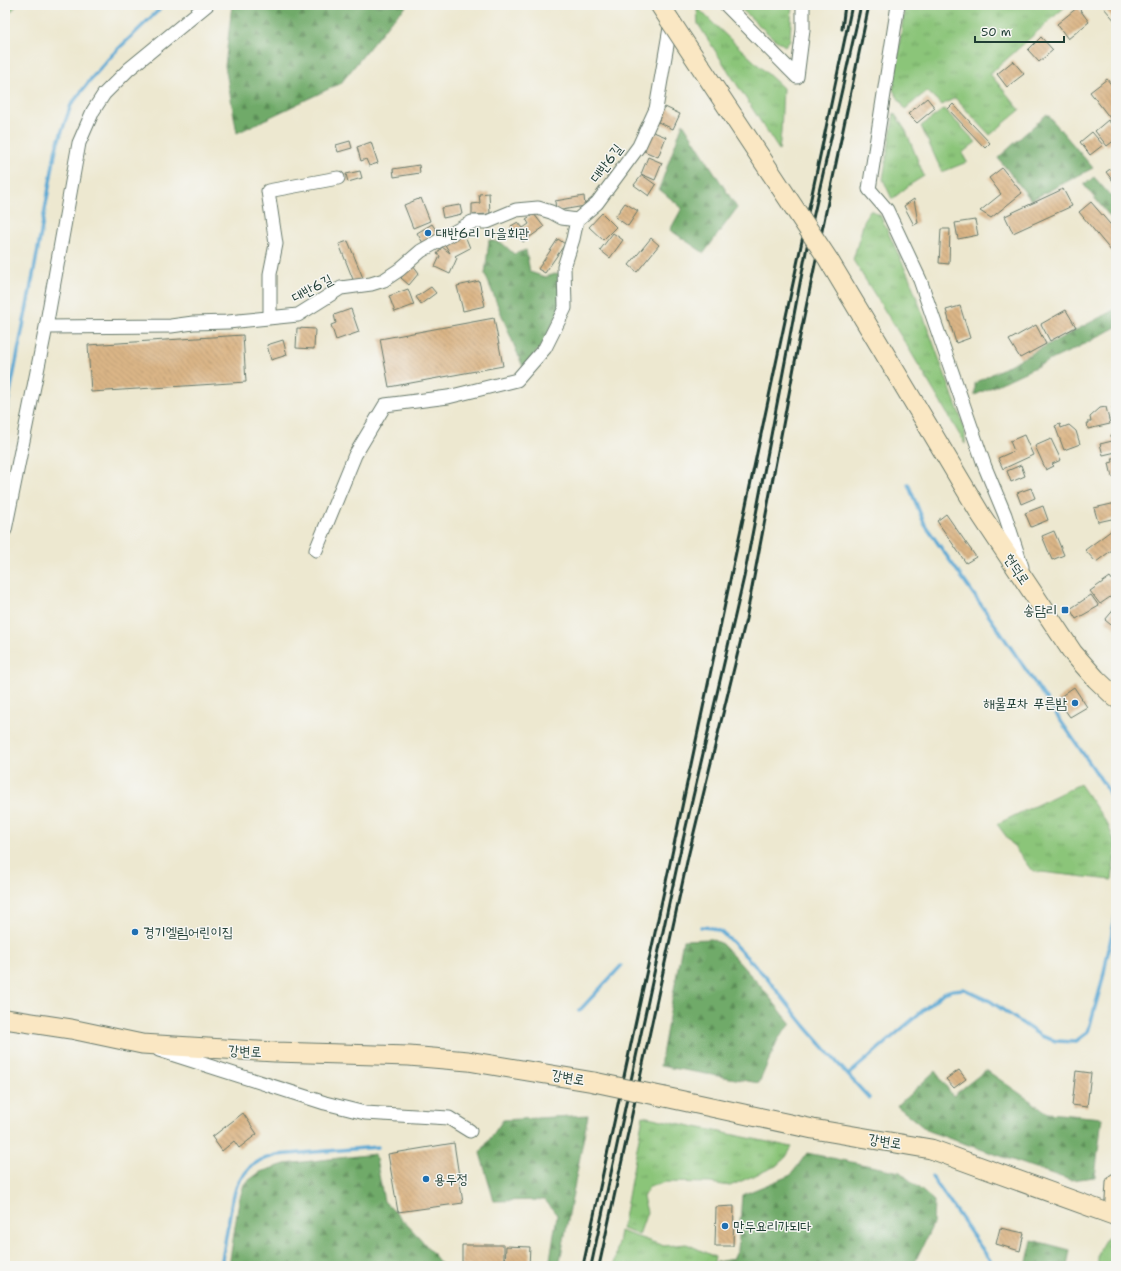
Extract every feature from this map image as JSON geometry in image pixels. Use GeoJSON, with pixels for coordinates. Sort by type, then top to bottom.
{"type":"FeatureCollection","features":[{"type":"Feature","properties":{"kind":"street"},"geometry":{"type":"LineString","coordinates":[[5,530],[46,327],[79,143],[93,111],[104,94],[129,69],[207,5]]}},
{"type":"Feature","properties":{"kind":"street"},"geometry":{"type":"LineString","coordinates":[[660,5],[671,22]]}},
{"type":"Feature","properties":{"kind":"street"},"geometry":{"type":"LineString","coordinates":[[726,5],[797,77],[803,30],[803,5]]}},
{"type":"Feature","properties":{"kind":"street"},"geometry":{"type":"LineString","coordinates":[[898,5],[869,189],[886,210],[920,280],[985,467],[1005,515],[1028,585]]}},
{"type":"Feature","properties":{"kind":"street","name":"대반6길"},"geometry":{"type":"LineString","coordinates":[[46,327],[171,326],[298,315],[341,288],[371,284],[384,280],[422,251],[472,222],[487,222],[516,210],[538,208],[551,212],[562,218],[577,220],[597,203],[639,146],[656,109],[671,22]]}},
{"type":"Feature","properties":{"kind":"street","name":"현덕로"},"geometry":{"type":"LineString","coordinates":[[671,22],[828,259],[981,515],[1073,653],[1096,679],[1116,698]]}},
{"type":"Feature","properties":{"kind":"street"},"geometry":{"type":"LineString","coordinates":[[270,318],[270,274],[276,244],[268,191],[338,178]]}},
{"type":"Feature","properties":{"kind":"street"},"geometry":{"type":"LineString","coordinates":[[316,550],[355,455],[385,405],[448,397],[517,380],[545,348],[565,308],[564,267],[574,239],[577,220]]}},
{"type":"Feature","properties":{"kind":"street","name":"강변로"},"geometry":{"type":"LineString","coordinates":[[5,1019],[71,1029],[142,1044],[275,1052],[416,1057],[468,1061],[594,1082],[813,1129],[931,1149],[1115,1215]]}},
{"type":"Feature","properties":{"kind":"street"},"geometry":{"type":"LineString","coordinates":[[142,1044],[325,1103],[365,1113],[449,1118],[470,1131]]}},
{"type":"Feature","properties":{"kind":"street"},"geometry":{"type":"LineString","coordinates":[[1115,1215],[1116,1184]]}},
{"type":"Feature","properties":{"kind":"green space"},"geometry":{"type":"Polygon","coordinates":[[[5,5],[17,5],[5,18],[5,5]]]}},
{"type":"Feature","properties":{"kind":"green space"},"geometry":{"type":"Polygon","coordinates":[[[232,5],[408,5],[390,22],[341,83],[237,133],[225,66],[232,5]]]}},
{"type":"Feature","properties":{"kind":"green space"},"geometry":{"type":"Polygon","coordinates":[[[737,5],[792,5],[790,40],[785,46],[773,38],[737,5]]]}},
{"type":"Feature","properties":{"kind":"green space"},"geometry":{"type":"Polygon","coordinates":[[[905,5],[963,5],[968,9],[972,5],[1067,5],[990,74],[1020,110],[990,135],[955,98],[942,105],[927,91],[905,109],[893,90],[905,5]]]}},
{"type":"Feature","properties":{"kind":"green space"},"geometry":{"type":"Polygon","coordinates":[[[697,7],[783,88],[779,150],[698,24],[697,7]]]}},
{"type":"Feature","properties":{"kind":"green space"},"geometry":{"type":"Polygon","coordinates":[[[944,109],[976,142],[962,153],[967,162],[942,172],[921,126],[944,109]]]}},
{"type":"Feature","properties":{"kind":"green space"},"geometry":{"type":"Polygon","coordinates":[[[894,113],[906,131],[924,176],[892,199],[883,179],[894,113]]]}},
{"type":"Feature","properties":{"kind":"green space"},"geometry":{"type":"Polygon","coordinates":[[[1047,114],[1093,168],[1031,200],[998,158],[1047,114]]]}},
{"type":"Feature","properties":{"kind":"green space"},"geometry":{"type":"Polygon","coordinates":[[[683,123],[737,208],[704,253],[670,230],[682,208],[659,189],[683,123]]]}},
{"type":"Feature","properties":{"kind":"green space"},"geometry":{"type":"Polygon","coordinates":[[[1094,177],[1116,202],[1116,224],[1084,185],[1094,177]]]}},
{"type":"Feature","properties":{"kind":"green space"},"geometry":{"type":"Polygon","coordinates":[[[870,210],[880,215],[909,277],[965,429],[965,444],[909,349],[853,260],[865,218],[870,210]]]}},
{"type":"Feature","properties":{"kind":"green space"},"geometry":{"type":"Polygon","coordinates":[[[489,240],[502,243],[514,254],[526,250],[530,272],[545,277],[559,273],[561,307],[541,347],[523,367],[485,274],[489,240]]]}},
{"type":"Feature","properties":{"kind":"green space"},"geometry":{"type":"Polygon","coordinates":[[[1116,309],[1116,327],[1079,347],[975,395],[975,383],[1116,309]]]}},
{"type":"Feature","properties":{"kind":"green space"},"geometry":{"type":"Polygon","coordinates":[[[1080,784],[1108,825],[1116,845],[1112,880],[1032,871],[997,824],[1080,784]]]}},
{"type":"Feature","properties":{"kind":"green space"},"geometry":{"type":"Polygon","coordinates":[[[711,939],[722,944],[758,983],[791,1024],[778,1039],[759,1083],[660,1066],[683,940],[711,939]]]}},
{"type":"Feature","properties":{"kind":"green space"},"geometry":{"type":"Polygon","coordinates":[[[986,1070],[1048,1113],[1102,1118],[1095,1177],[1070,1180],[928,1131],[897,1106],[935,1071],[953,1096],[986,1070]]]}},
{"type":"Feature","properties":{"kind":"green space"},"geometry":{"type":"Polygon","coordinates":[[[588,1115],[559,1266],[549,1266],[557,1215],[545,1200],[494,1201],[480,1153],[503,1120],[588,1115]]]}},
{"type":"Feature","properties":{"kind":"green space"},"geometry":{"type":"Polygon","coordinates":[[[643,1116],[792,1147],[786,1157],[776,1166],[730,1186],[710,1183],[666,1182],[649,1187],[643,1197],[647,1212],[639,1235],[622,1229],[643,1116]]]}},
{"type":"Feature","properties":{"kind":"green space"},"geometry":{"type":"Polygon","coordinates":[[[807,1153],[900,1172],[934,1201],[933,1224],[913,1266],[715,1266],[716,1262],[733,1259],[738,1250],[742,1195],[791,1175],[807,1153]]]}},
{"type":"Feature","properties":{"kind":"green space"},"geometry":{"type":"Polygon","coordinates":[[[375,1154],[384,1201],[419,1237],[443,1266],[229,1266],[239,1201],[244,1184],[260,1172],[285,1164],[375,1154]]]}},
{"type":"Feature","properties":{"kind":"green space"},"geometry":{"type":"Polygon","coordinates":[[[620,1231],[664,1246],[687,1244],[715,1257],[713,1266],[614,1266],[620,1231]]]}},
{"type":"Feature","properties":{"kind":"green space"},"geometry":{"type":"Polygon","coordinates":[[[1107,1237],[1116,1241],[1116,1266],[1098,1266],[1098,1258],[1102,1244],[1107,1237]]]}},
{"type":"Feature","properties":{"kind":"green space"},"geometry":{"type":"Polygon","coordinates":[[[1032,1240],[1070,1250],[1067,1266],[1026,1266],[1032,1240]]]}},
{"type":"Feature","properties":{"kind":"building"},"geometry":{"type":"Polygon","coordinates":[[[1107,5],[1116,5],[1116,22],[1104,8],[1107,5]]]}},
{"type":"Feature","properties":{"kind":"building"},"geometry":{"type":"Polygon","coordinates":[[[1078,7],[1089,22],[1068,39],[1057,24],[1078,7]]]}},
{"type":"Feature","properties":{"kind":"building"},"geometry":{"type":"Polygon","coordinates":[[[1041,37],[1053,50],[1039,62],[1028,50],[1041,37]]]}},
{"type":"Feature","properties":{"kind":"building"},"geometry":{"type":"Polygon","coordinates":[[[1013,61],[1024,74],[1007,87],[997,74],[1013,61]]]}},
{"type":"Feature","properties":{"kind":"building"},"geometry":{"type":"Polygon","coordinates":[[[1107,79],[1116,91],[1116,126],[1090,92],[1107,79]]]}},
{"type":"Feature","properties":{"kind":"building"},"geometry":{"type":"Polygon","coordinates":[[[927,98],[935,108],[917,123],[908,114],[927,98]]]}},
{"type":"Feature","properties":{"kind":"building"},"geometry":{"type":"Polygon","coordinates":[[[953,104],[990,143],[985,148],[948,109],[953,104]]]}},
{"type":"Feature","properties":{"kind":"building"},"geometry":{"type":"Polygon","coordinates":[[[665,107],[680,114],[673,129],[658,122],[665,107]]]}},
{"type":"Feature","properties":{"kind":"building"},"geometry":{"type":"Polygon","coordinates":[[[1108,120],[1116,130],[1116,139],[1107,146],[1095,131],[1108,120]]]}},
{"type":"Feature","properties":{"kind":"building"},"geometry":{"type":"Polygon","coordinates":[[[651,131],[666,137],[658,157],[644,151],[651,131]]]}},
{"type":"Feature","properties":{"kind":"building"},"geometry":{"type":"Polygon","coordinates":[[[1092,132],[1103,145],[1090,155],[1080,142],[1092,132]]]}},
{"type":"Feature","properties":{"kind":"building"},"geometry":{"type":"Polygon","coordinates":[[[350,141],[352,148],[338,152],[336,145],[350,141]]]}},
{"type":"Feature","properties":{"kind":"building"},"geometry":{"type":"Polygon","coordinates":[[[371,142],[378,163],[369,166],[366,159],[361,161],[357,147],[371,142]]]}},
{"type":"Feature","properties":{"kind":"building"},"geometry":{"type":"Polygon","coordinates":[[[648,157],[662,163],[655,180],[641,174],[648,157]]]}},
{"type":"Feature","properties":{"kind":"building"},"geometry":{"type":"Polygon","coordinates":[[[419,165],[420,173],[394,177],[393,169],[419,165]]]}},
{"type":"Feature","properties":{"kind":"building"},"geometry":{"type":"Polygon","coordinates":[[[1116,165],[1116,185],[1106,172],[1116,165]]]}},
{"type":"Feature","properties":{"kind":"building"},"geometry":{"type":"Polygon","coordinates":[[[1002,168],[1022,193],[991,218],[980,211],[1001,194],[989,178],[1002,168]]]}},
{"type":"Feature","properties":{"kind":"building"},"geometry":{"type":"Polygon","coordinates":[[[360,171],[362,178],[348,182],[346,174],[360,171]]]}},
{"type":"Feature","properties":{"kind":"building"},"geometry":{"type":"Polygon","coordinates":[[[642,175],[656,185],[649,196],[634,185],[642,175]]]}},
{"type":"Feature","properties":{"kind":"building"},"geometry":{"type":"Polygon","coordinates":[[[1063,189],[1072,206],[1013,233],[1005,216],[1063,189]]]}},
{"type":"Feature","properties":{"kind":"building"},"geometry":{"type":"Polygon","coordinates":[[[489,193],[490,214],[472,215],[472,204],[480,203],[479,194],[489,193]]]}},
{"type":"Feature","properties":{"kind":"building"},"geometry":{"type":"Polygon","coordinates":[[[584,196],[585,206],[556,211],[555,201],[584,196]]]}},
{"type":"Feature","properties":{"kind":"building"},"geometry":{"type":"Polygon","coordinates":[[[421,198],[430,221],[413,228],[404,205],[421,198]]]}},
{"type":"Feature","properties":{"kind":"building"},"geometry":{"type":"Polygon","coordinates":[[[914,199],[918,223],[914,225],[904,206],[914,199]]]}},
{"type":"Feature","properties":{"kind":"building"},"geometry":{"type":"Polygon","coordinates":[[[1091,202],[1116,231],[1116,257],[1079,212],[1091,202]]]}},
{"type":"Feature","properties":{"kind":"building"},"geometry":{"type":"Polygon","coordinates":[[[625,203],[638,211],[628,226],[615,217],[625,203]]]}},
{"type":"Feature","properties":{"kind":"building"},"geometry":{"type":"Polygon","coordinates":[[[460,205],[462,214],[443,218],[441,208],[460,205]]]}},
{"type":"Feature","properties":{"kind":"building"},"geometry":{"type":"Polygon","coordinates":[[[602,213],[616,227],[603,240],[589,227],[602,213]]]}},
{"type":"Feature","properties":{"kind":"building"},"geometry":{"type":"Polygon","coordinates":[[[534,214],[544,227],[523,242],[511,226],[518,222],[523,228],[529,224],[526,219],[534,214]]]}},
{"type":"Feature","properties":{"kind":"building"},"geometry":{"type":"Polygon","coordinates":[[[975,220],[978,235],[958,239],[955,223],[975,220]]]}},
{"type":"Feature","properties":{"kind":"building"},"geometry":{"type":"Polygon","coordinates":[[[432,224],[438,233],[423,243],[417,233],[432,224]]]}},
{"type":"Feature","properties":{"kind":"building"},"geometry":{"type":"Polygon","coordinates":[[[941,229],[950,229],[949,264],[939,263],[941,229]]]}},
{"type":"Feature","properties":{"kind":"building"},"geometry":{"type":"Polygon","coordinates":[[[465,231],[470,248],[455,256],[457,258],[450,274],[435,267],[440,256],[437,254],[442,247],[450,253],[444,243],[465,231]]]}},
{"type":"Feature","properties":{"kind":"building"},"geometry":{"type":"Polygon","coordinates":[[[613,233],[623,240],[610,258],[600,250],[613,233]]]}},
{"type":"Feature","properties":{"kind":"building"},"geometry":{"type":"Polygon","coordinates":[[[651,238],[659,245],[637,272],[629,265],[651,238]]]}},
{"type":"Feature","properties":{"kind":"building"},"geometry":{"type":"Polygon","coordinates":[[[558,239],[565,244],[545,273],[538,269],[558,239]]]}},
{"type":"Feature","properties":{"kind":"building"},"geometry":{"type":"Polygon","coordinates":[[[348,241],[363,278],[354,282],[339,244],[348,241]]]}},
{"type":"Feature","properties":{"kind":"building"},"geometry":{"type":"Polygon","coordinates":[[[413,265],[419,273],[409,285],[401,278],[413,265]]]}},
{"type":"Feature","properties":{"kind":"building"},"geometry":{"type":"Polygon","coordinates":[[[479,281],[485,306],[463,311],[457,286],[479,281]]]}},
{"type":"Feature","properties":{"kind":"building"},"geometry":{"type":"Polygon","coordinates":[[[431,287],[436,293],[421,304],[416,297],[431,287]]]}},
{"type":"Feature","properties":{"kind":"building"},"geometry":{"type":"Polygon","coordinates":[[[408,289],[414,305],[395,312],[389,296],[408,289]]]}},
{"type":"Feature","properties":{"kind":"building"},"geometry":{"type":"Polygon","coordinates":[[[960,306],[970,338],[956,343],[946,310],[960,306]]]}},
{"type":"Feature","properties":{"kind":"building"},"geometry":{"type":"Polygon","coordinates":[[[351,309],[359,332],[336,340],[331,325],[336,323],[334,315],[351,309]]]}},
{"type":"Feature","properties":{"kind":"building"},"geometry":{"type":"Polygon","coordinates":[[[1066,310],[1076,327],[1050,341],[1041,324],[1066,310]]]}},
{"type":"Feature","properties":{"kind":"building"},"geometry":{"type":"Polygon","coordinates":[[[494,318],[503,366],[389,387],[380,339],[494,318]]]}},
{"type":"Feature","properties":{"kind":"building"},"geometry":{"type":"Polygon","coordinates":[[[1036,325],[1046,344],[1020,358],[1009,340],[1036,325]]]}},
{"type":"Feature","properties":{"kind":"building"},"geometry":{"type":"Polygon","coordinates":[[[297,328],[315,329],[314,349],[296,348],[297,328]]]}},
{"type":"Feature","properties":{"kind":"building"},"geometry":{"type":"Polygon","coordinates":[[[243,335],[246,382],[91,392],[88,345],[243,335]]]}},
{"type":"Feature","properties":{"kind":"building"},"geometry":{"type":"Polygon","coordinates":[[[283,340],[287,355],[271,360],[267,345],[283,340]]]}},
{"type":"Feature","properties":{"kind":"building"},"geometry":{"type":"Polygon","coordinates":[[[1116,406],[1116,420],[1112,407],[1116,406]]]}},
{"type":"Feature","properties":{"kind":"building"},"geometry":{"type":"Polygon","coordinates":[[[1106,407],[1110,424],[1088,429],[1087,422],[1091,422],[1090,417],[1100,408],[1106,407]]]}},
{"type":"Feature","properties":{"kind":"building"},"geometry":{"type":"Polygon","coordinates":[[[1060,424],[1061,428],[1069,425],[1076,431],[1080,444],[1064,450],[1055,426],[1060,424]]]}},
{"type":"Feature","properties":{"kind":"building"},"geometry":{"type":"Polygon","coordinates":[[[1116,434],[1116,452],[1103,455],[1100,444],[1112,441],[1111,435],[1116,434]]]}},
{"type":"Feature","properties":{"kind":"building"},"geometry":{"type":"Polygon","coordinates":[[[1024,435],[1033,455],[1003,469],[998,458],[1014,451],[1010,441],[1024,435]]]}},
{"type":"Feature","properties":{"kind":"building"},"geometry":{"type":"Polygon","coordinates":[[[1051,439],[1061,460],[1052,464],[1054,466],[1046,470],[1035,446],[1051,439]]]}},
{"type":"Feature","properties":{"kind":"building"},"geometry":{"type":"Polygon","coordinates":[[[1112,458],[1116,458],[1116,476],[1112,477],[1109,463],[1113,462],[1112,458]]]}},
{"type":"Feature","properties":{"kind":"building"},"geometry":{"type":"Polygon","coordinates":[[[1021,465],[1025,476],[1011,482],[1007,471],[1021,465]]]}},
{"type":"Feature","properties":{"kind":"building"},"geometry":{"type":"Polygon","coordinates":[[[1031,488],[1035,498],[1021,504],[1017,493],[1031,488]]]}},
{"type":"Feature","properties":{"kind":"building"},"geometry":{"type":"Polygon","coordinates":[[[1116,503],[1116,518],[1098,522],[1094,508],[1116,503]]]}},
{"type":"Feature","properties":{"kind":"building"},"geometry":{"type":"Polygon","coordinates":[[[1043,506],[1048,520],[1031,527],[1025,513],[1043,506]]]}},
{"type":"Feature","properties":{"kind":"building"},"geometry":{"type":"Polygon","coordinates":[[[946,514],[976,557],[966,563],[937,521],[946,514]]]}},
{"type":"Feature","properties":{"kind":"building"},"geometry":{"type":"Polygon","coordinates":[[[1112,530],[1116,534],[1116,547],[1096,562],[1085,550],[1112,530]]]}},
{"type":"Feature","properties":{"kind":"building"},"geometry":{"type":"Polygon","coordinates":[[[1054,531],[1064,555],[1052,560],[1042,536],[1054,531]]]}},
{"type":"Feature","properties":{"kind":"building"},"geometry":{"type":"Polygon","coordinates":[[[1110,577],[1116,585],[1116,593],[1100,604],[1090,591],[1110,577]]]}},
{"type":"Feature","properties":{"kind":"building"},"geometry":{"type":"Polygon","coordinates":[[[1091,595],[1099,606],[1076,619],[1070,609],[1091,595]]]}},
{"type":"Feature","properties":{"kind":"building"},"geometry":{"type":"Polygon","coordinates":[[[1116,607],[1116,629],[1105,620],[1116,607]]]}},
{"type":"Feature","properties":{"kind":"building"},"geometry":{"type":"Polygon","coordinates":[[[1074,687],[1087,707],[1070,717],[1057,699],[1074,687]]]}},
{"type":"Feature","properties":{"kind":"building"},"geometry":{"type":"Polygon","coordinates":[[[959,1070],[966,1079],[954,1088],[946,1079],[959,1070]]]}},
{"type":"Feature","properties":{"kind":"building"},"geometry":{"type":"Polygon","coordinates":[[[1076,1071],[1091,1073],[1087,1107],[1072,1105],[1076,1071]]]}},
{"type":"Feature","properties":{"kind":"building"},"geometry":{"type":"Polygon","coordinates":[[[243,1113],[257,1134],[239,1148],[234,1141],[222,1151],[212,1137],[243,1113]]]}},
{"type":"Feature","properties":{"kind":"building","name":"용두정"},"geometry":{"type":"Polygon","coordinates":[[[454,1143],[463,1203],[398,1212],[388,1154],[454,1143]]]}},
{"type":"Feature","properties":{"kind":"building","name":"만두요리가되다"},"geometry":{"type":"Polygon","coordinates":[[[734,1206],[733,1246],[715,1246],[716,1207],[734,1206]]]}},
{"type":"Feature","properties":{"kind":"building"},"geometry":{"type":"Polygon","coordinates":[[[1000,1228],[1024,1233],[1020,1251],[996,1244],[1000,1228]]]}},
{"type":"Feature","properties":{"kind":"building"},"geometry":{"type":"Polygon","coordinates":[[[462,1245],[504,1245],[504,1266],[462,1266],[462,1245]]]}},
{"type":"Feature","properties":{"kind":"building"},"geometry":{"type":"Polygon","coordinates":[[[506,1246],[530,1247],[529,1266],[505,1266],[506,1246]]]}},
{"type":"Feature","properties":{"kind":"waterway"},"geometry":{"type":"LineString","coordinates":[[5,418],[56,148],[71,105],[113,54],[164,5]]}},
{"type":"Feature","properties":{"kind":"waterway"},"geometry":{"type":"LineString","coordinates":[[908,484],[925,525],[1106,787],[1116,807]]}},
{"type":"Feature","properties":{"kind":"waterway"},"geometry":{"type":"LineString","coordinates":[[848,1075],[943,993],[953,990],[964,989],[990,1001],[1041,1036],[1056,1041],[1075,1042],[1088,1032],[1102,982],[1116,913]]}},
{"type":"Feature","properties":{"kind":"waterway"},"geometry":{"type":"LineString","coordinates":[[701,927],[712,928],[721,932],[730,940],[765,976],[805,1026],[869,1098]]}},
{"type":"Feature","properties":{"kind":"waterway"},"geometry":{"type":"LineString","coordinates":[[579,1011],[621,966]]}},
{"type":"Feature","properties":{"kind":"waterway"},"geometry":{"type":"LineString","coordinates":[[221,1266],[232,1201],[238,1182],[251,1166],[261,1160],[277,1155],[378,1147]]}},
{"type":"Feature","properties":{"kind":"waterway"},"geometry":{"type":"LineString","coordinates":[[932,1177],[994,1266]]}},
{"type":"Feature","properties":{"kind":"railway"},"geometry":{"type":"LineString","coordinates":[[842,29],[845,5]]}},
{"type":"Feature","properties":{"kind":"railway"},"geometry":{"type":"LineString","coordinates":[[583,1266],[852,5]]}},
{"type":"Feature","properties":{"kind":"railway"},"geometry":{"type":"LineString","coordinates":[[591,1266],[679,857],[744,577],[809,236],[861,5]]}},
{"type":"Feature","properties":{"kind":"railway"},"geometry":{"type":"LineString","coordinates":[[599,1266],[688,857],[746,619],[799,341],[869,5]]}},
{"type":"Feature","properties":{"kind":"place","name":"대반6리 마을회관"},"geometry":{"type":"Point","coordinates":[428,233]}},
{"type":"Feature","properties":{"kind":"place","name":"송담리"},"geometry":{"type":"Point","coordinates":[1065,610]}},
{"type":"Feature","properties":{"kind":"place","name":"해물포차 푸른밤"},"geometry":{"type":"Point","coordinates":[1075,703]}},
{"type":"Feature","properties":{"kind":"place","name":"경기엘림어린이집"},"geometry":{"type":"Point","coordinates":[135,932]}},
{"type":"Feature","properties":{"kind":"place","name":"용두정"},"geometry":{"type":"Point","coordinates":[426,1179]}},
{"type":"Feature","properties":{"kind":"place","name":"만두요리가되다"},"geometry":{"type":"Point","coordinates":[725,1226]}}]}
